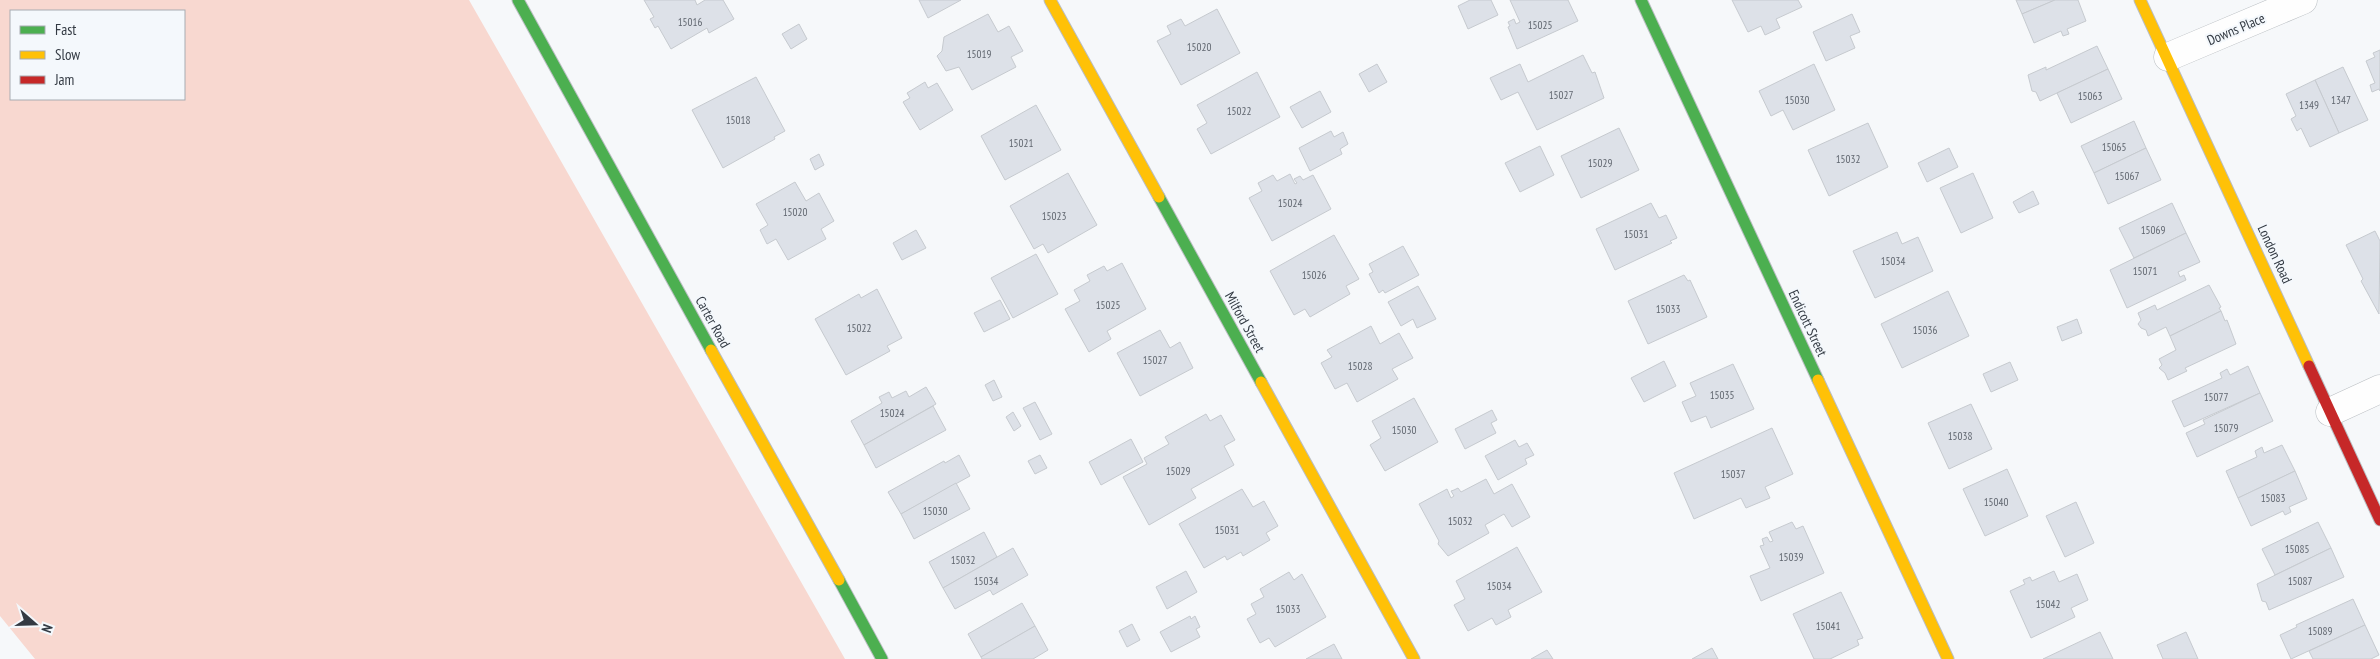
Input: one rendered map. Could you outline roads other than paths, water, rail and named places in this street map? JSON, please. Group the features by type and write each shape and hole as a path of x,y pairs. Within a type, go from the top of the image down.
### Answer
{"street":[{"name":"Carter Road","path":"518,0 882,659"},
{"name":"Milford Street","path":"1050,0 1414,659"},
{"name":"Endicott Street","path":"1641,0 1948,659"},
{"name":"London Road","path":"2140,0 2168,57 2330,412 2377,504"},
{"name":"Downs Place","path":"2168,57 2303,0"},
{"path":"2330,412 2380,389"}]}
